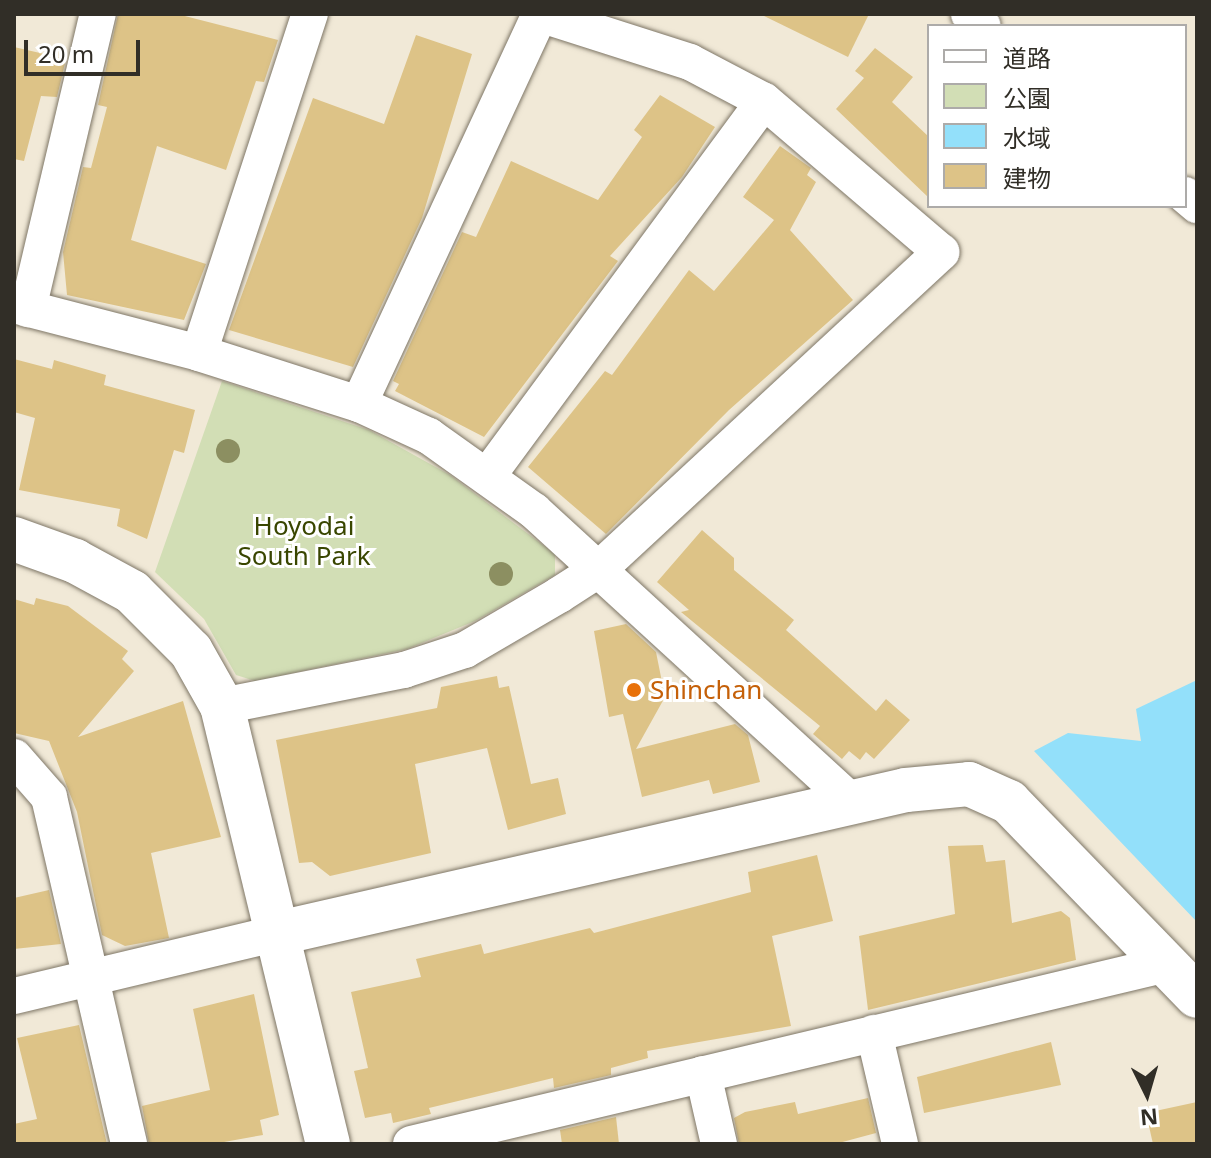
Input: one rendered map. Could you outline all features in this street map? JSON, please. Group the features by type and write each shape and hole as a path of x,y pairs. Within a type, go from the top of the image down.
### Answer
{"street":[{"path":"98,14 21,307 199,353 359,404 489,474 852,802"},
{"path":"199,353 310,14"},
{"path":"222,706 404,670 465,650 598,570 941,252 764,101 690,62 540,14 359,404"},
{"path":"489,474 764,101"},
{"path":"14,539 75,561 132,592 191,651 222,706 328,1144"},
{"path":"14,757 49,797 129,1144"},
{"path":"14,996 852,802 943,784 989,790 1009,802 1197,996"},
{"path":"411,1144 530,1130 703,1074 1167,964"},
{"path":"874,1033 900,1144"},
{"path":"703,1074 719,1144"}],"green space":[{"name":"Hoyodai South Park","path":"222,381 369,430 450,475 555,554 555,575 475,621 407,649 255,681 236,675 204,619 155,572"}],"water":[{"path":"1197,680 1197,922 1034,751 1068,733 1141,741 1136,709"}],"building":[{"path":"118,14 177,14 278,40 264,82 256,81 226,170 157,146 131,240 206,264 184,320 67,295 63,252 83,167 91,168 107,107 98,105"},
{"path":"760,14 869,14 848,57"},
{"path":"416,35 472,54 422,218 353,367 229,330 313,98 384,124"},
{"path":"14,47 66,59 57,97 41,96 24,161 14,159"},
{"path":"875,48 913,77 892,102 927,135 927,196 836,109 864,78 855,71"},
{"path":"660,95 715,127 682,177 610,256 618,261 484,437 395,391 399,384 393,381 462,232 476,237 511,161 598,200 642,137 634,130"},
{"path":"780,146 811,168 807,175 816,182 790,230 853,300 729,410 606,534 528,467 605,371 612,375 689,270 714,291 774,220 743,197"},
{"path":"14,359 52,369 54,360 106,375 104,385 195,410 184,453 174,450 147,539 117,526 120,509 19,490 35,418 14,412"},
{"path":"702,530 734,558 734,570 794,620 786,630 876,711 886,699 910,720 874,759 866,752 860,760 849,751 842,759 813,734 820,726 681,612 689,610 657,582"},
{"path":"36,598 68,606 128,651 122,659 134,671 78,737 183,701 221,837 151,853 169,938 125,946 102,935 77,812 49,741 14,733 14,599 34,605"},
{"path":"626,624 656,652 665,697 636,749 735,724 748,735 760,782 713,794 709,780 642,797 623,714 609,717 594,631"},
{"path":"497,676 499,688 509,686 531,784 558,778 566,814 508,830 487,748 415,764 431,853 330,876 312,862 299,863 276,740 437,708 441,687"},
{"path":"983,845 986,862 1005,860 1012,923 1061,911 1070,918 1076,960 868,1010 859,936 955,914 948,846"},
{"path":"817,855 833,921 772,936 791,1026 647,1051 648,1058 611,1068 611,1075 554,1088 553,1078 429,1108 431,1114 393,1123 391,1113 365,1118 354,1071 368,1068 351,992 421,977 416,959 481,944 484,954 590,928 594,933 751,892 748,872"},
{"path":"49,890 61,944 14,949 14,898"},
{"path":"254,994 279,1115 260,1120 263,1135 213,1144 149,1144 142,1106 210,1090 193,1009"},
{"path":"79,1025 107,1144 14,1144 14,1124 37,1119 17,1038"},
{"path":"1051,1042 1061,1085 924,1113 917,1077"},
{"path":"868,1098 876,1133 835,1144 739,1144 734,1118 745,1112 795,1102 798,1114"},
{"path":"1197,1102 1197,1144 1153,1144 1146,1113"},
{"path":"616,1117 619,1144 562,1144 560,1130"}],"place":[{"name":"Shinchan","path":"634,690"}]}
